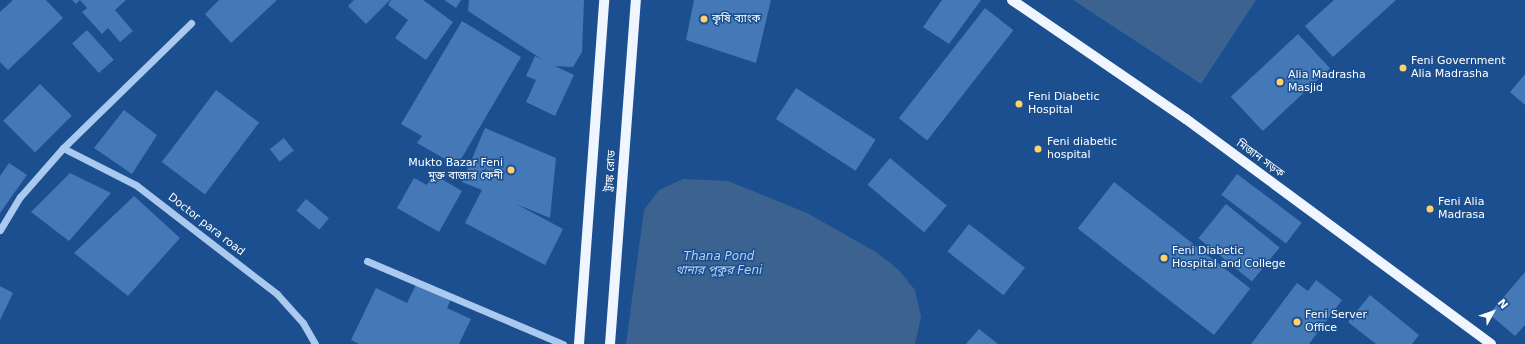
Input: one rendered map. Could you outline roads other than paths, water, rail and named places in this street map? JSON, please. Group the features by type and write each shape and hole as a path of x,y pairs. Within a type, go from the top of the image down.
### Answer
{"main road":[{"name":"ট্রাঙ্ক রোড","path":"579,344 604,0"},
{"name":"ট্রাঙ্ক রোড","path":"610,344 636,0"},
{"name":"মিজান সড়ক","path":"1012,0 1186,119 1491,344"}],"street":[{"path":"0,230 20,197 63,148 191,23"},
{"name":"Doctor para road","path":"63,148 136,185 277,294 303,324 315,344"},
{"path":"367,261 563,344"}],"water":[{"path":"1073,0 1256,0 1201,84"},
{"name":"Thana Pond থানার পুকুর Feni","path":"683,179 728,181 807,213 876,252 898,269 915,290 921,317 915,344 626,344 644,210 659,190"}],"place":[{"name":"কৃষি ব্যাংক","path":"704,19"},
{"name":"Feni Government Alia Madrasha","path":"1403,68"},
{"name":"Alia Madrasha Masjid","path":"1280,82"},
{"name":"Feni Diabetic Hospital","path":"1019,104"},
{"name":"Feni diabetic hospital","path":"1038,149"},
{"name":"Mukto Bazar Feni মুক্ত বাজার ফেনী","path":"511,170"},
{"name":"Feni Alia Madrasa","path":"1430,209"},
{"name":"Feni Diabetic Hospital and College","path":"1164,258"},
{"name":"Feni Server Office","path":"1297,322"}]}
